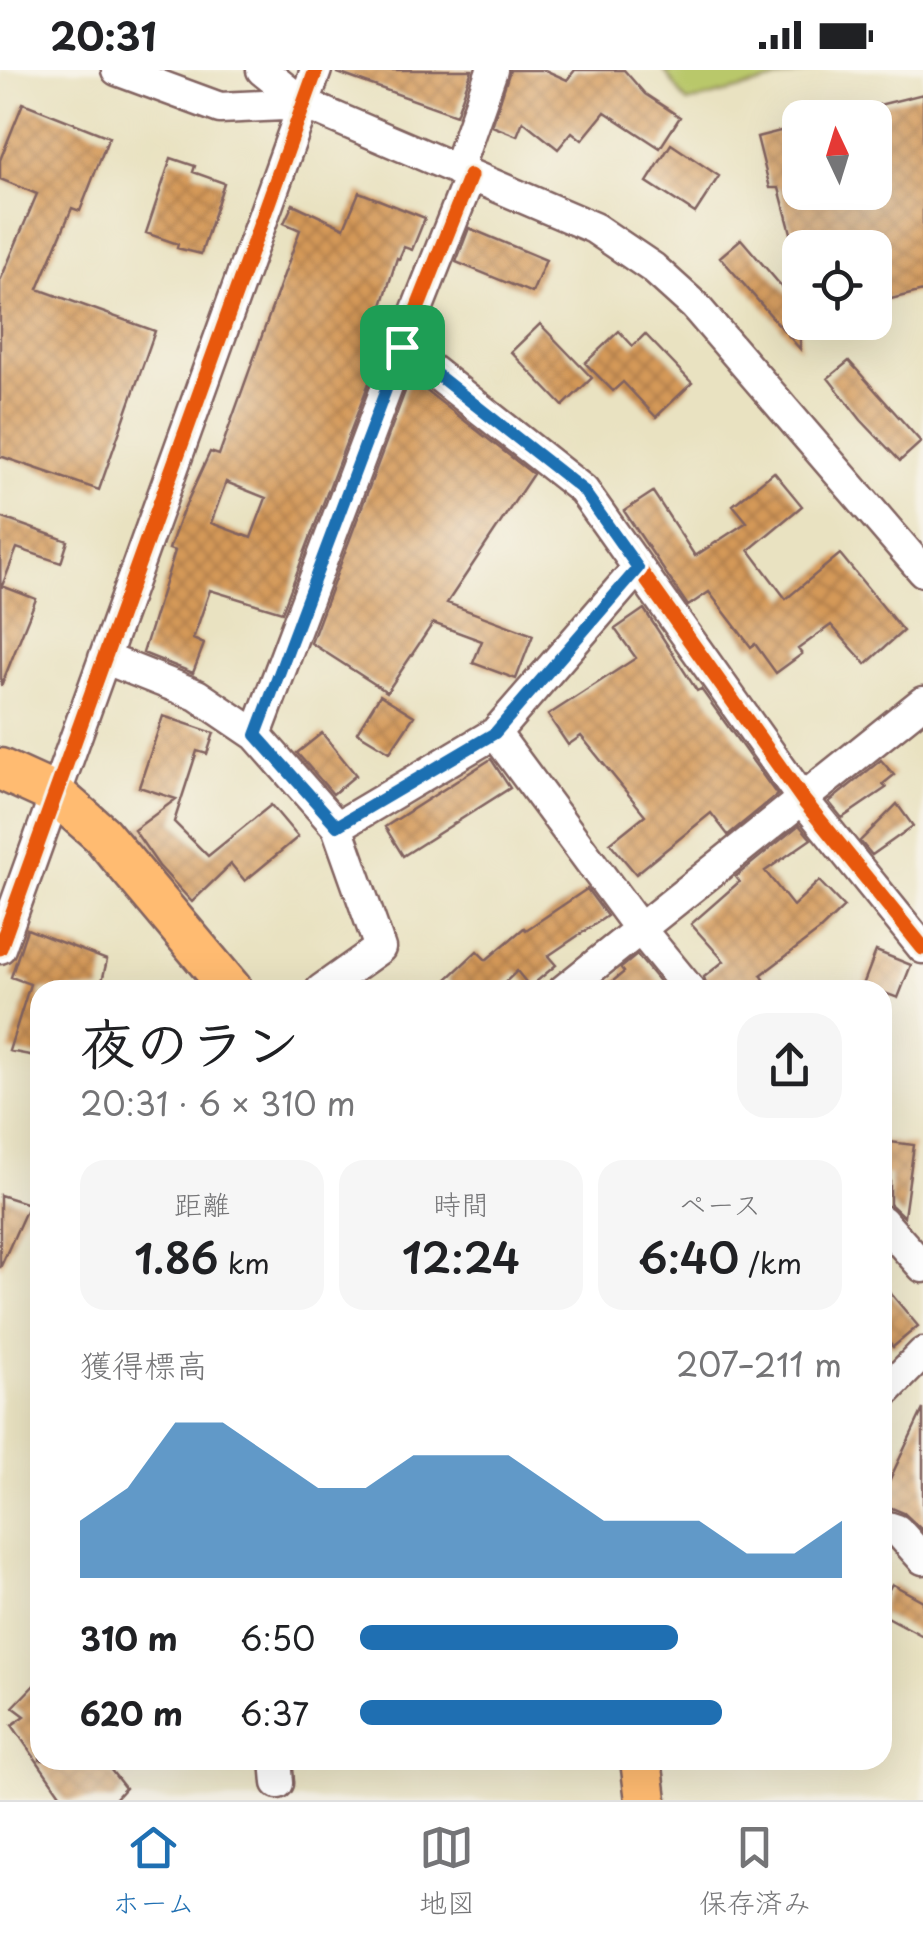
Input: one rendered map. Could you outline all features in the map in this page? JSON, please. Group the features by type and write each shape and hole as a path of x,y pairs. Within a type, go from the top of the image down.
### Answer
{"main road":[{"path":"0,770 56,794 101,834 224,980"},
{"path":"642,1770 646,1800"}],"street":[{"path":"117,70 220,108 304,104"},
{"path":"262,70 304,104 594,228 653,268 695,306 923,571"},
{"path":"0,948 316,70"},
{"path":"256,735 464,173 492,70"},
{"path":"402,347 583,490 804,801 923,948"},
{"path":"337,826 495,733 638,568"},
{"path":"104,658 196,695 256,735 337,826 380,948 335,980"},
{"path":"577,980 923,702"},
{"path":"495,733 640,930 682,980"},
{"path":"892,1232 923,1268"},
{"path":"892,1385 923,1353"},
{"path":"892,1528 923,1559"}],"green space":[{"path":"664,70 814,70 687,103"}],"building":[{"path":"338,70 472,70 456,115"},
{"path":"510,70 545,70 567,80 575,70 624,70 645,94 680,117 660,148 605,112 582,140 572,132 558,149 523,121 517,136 492,126"},
{"path":"923,94 923,291 892,299 892,230 790,230 785,210 892,210 892,102"},
{"path":"23,103 109,137 80,211 72,208 38,289 155,331 99,490 0,456 0,281 37,194 0,179 0,160"},
{"path":"782,131 782,199 779,188 770,188 757,137"},
{"path":"671,144 719,176 695,213 647,182"},
{"path":"171,158 195,166 193,172 224,183 201,254 146,233"},
{"path":"359,192 425,218 412,250 404,247 397,258 373,334 384,343 282,612 210,590 193,639 204,644 193,673 143,653 175,551 169,549 182,513 210,452 219,455 300,230 284,223 293,204 344,228","holes":["226,482 266,498 251,538 211,523"]},
{"path":"469,228 546,260 532,293 456,262"},
{"path":"741,239 782,287 782,328 720,257"},
{"path":"540,324 592,378 563,406 511,352"},
{"path":"619,331 633,346 645,334 692,383 656,417 623,382 613,391 585,363"},
{"path":"849,361 921,442 900,461 828,378"},
{"path":"410,378 533,474 447,603 533,635 516,679 473,663 482,641 433,623 387,692 311,643"},
{"path":"774,472 802,506 749,550 786,599 840,554 903,631 866,664 831,625 798,649 802,654 776,673 709,592 688,606 624,511 653,492 695,556 747,522 733,505"},
{"path":"0,517 68,541 61,563 17,548 2,586 36,599 1,686"},
{"path":"644,609 697,691 701,689 777,795 728,835 711,813 636,874 610,843 645,815 581,736 568,745 548,715 636,658 615,629"},
{"path":"380,695 414,716 390,752 357,732"},
{"path":"163,716 214,733 207,754 197,751 174,822 208,856 271,805 298,837 245,881 231,864 192,902 159,866 134,830 176,799 139,787"},
{"path":"322,733 356,775 333,794 297,753"},
{"path":"491,759 510,788 403,856 385,827"},
{"path":"881,760 894,775 883,784 886,788 842,818 829,802"},
{"path":"897,804 913,826 872,855 860,841"},
{"path":"799,825 811,839 765,871 793,906 819,881 844,907 761,975 763,980 705,980 724,961 691,924 739,882 735,877"},
{"path":"587,889 607,916 548,956 556,965 538,980 524,980 517,971 508,980 447,979 477,951 486,960"},
{"path":"27,929 107,960 102,980 30,980 30,984 11,977"},
{"path":"876,951 911,965 898,998 892,996 892,980 865,980"},
{"path":"637,955 658,980 614,980 624,972 621,968"},
{"path":"30,984 30,1055 9,1051"},
{"path":"892,1142 914,1145 904,1217 892,1206"},
{"path":"0,1195 29,1204 0,1268"},
{"path":"892,1295 918,1326 892,1346"},
{"path":"923,1409 923,1531 904,1513 892,1508 892,1475"},
{"path":"892,1584 923,1601 923,1636 892,1619"},
{"path":"30,1689 30,1751 12,1725 25,1716 13,1707"},
{"path":"43,1770 111,1770 125,1788 114,1800 64,1800"}],"cycle path":[{"path":"0,948 316,70"},
{"path":"470,176 402,347 583,490 804,801 923,948"}],"route":[{"path":"402,347 583,490 638,568 495,733 337,826 256,735 402,347"}]}
